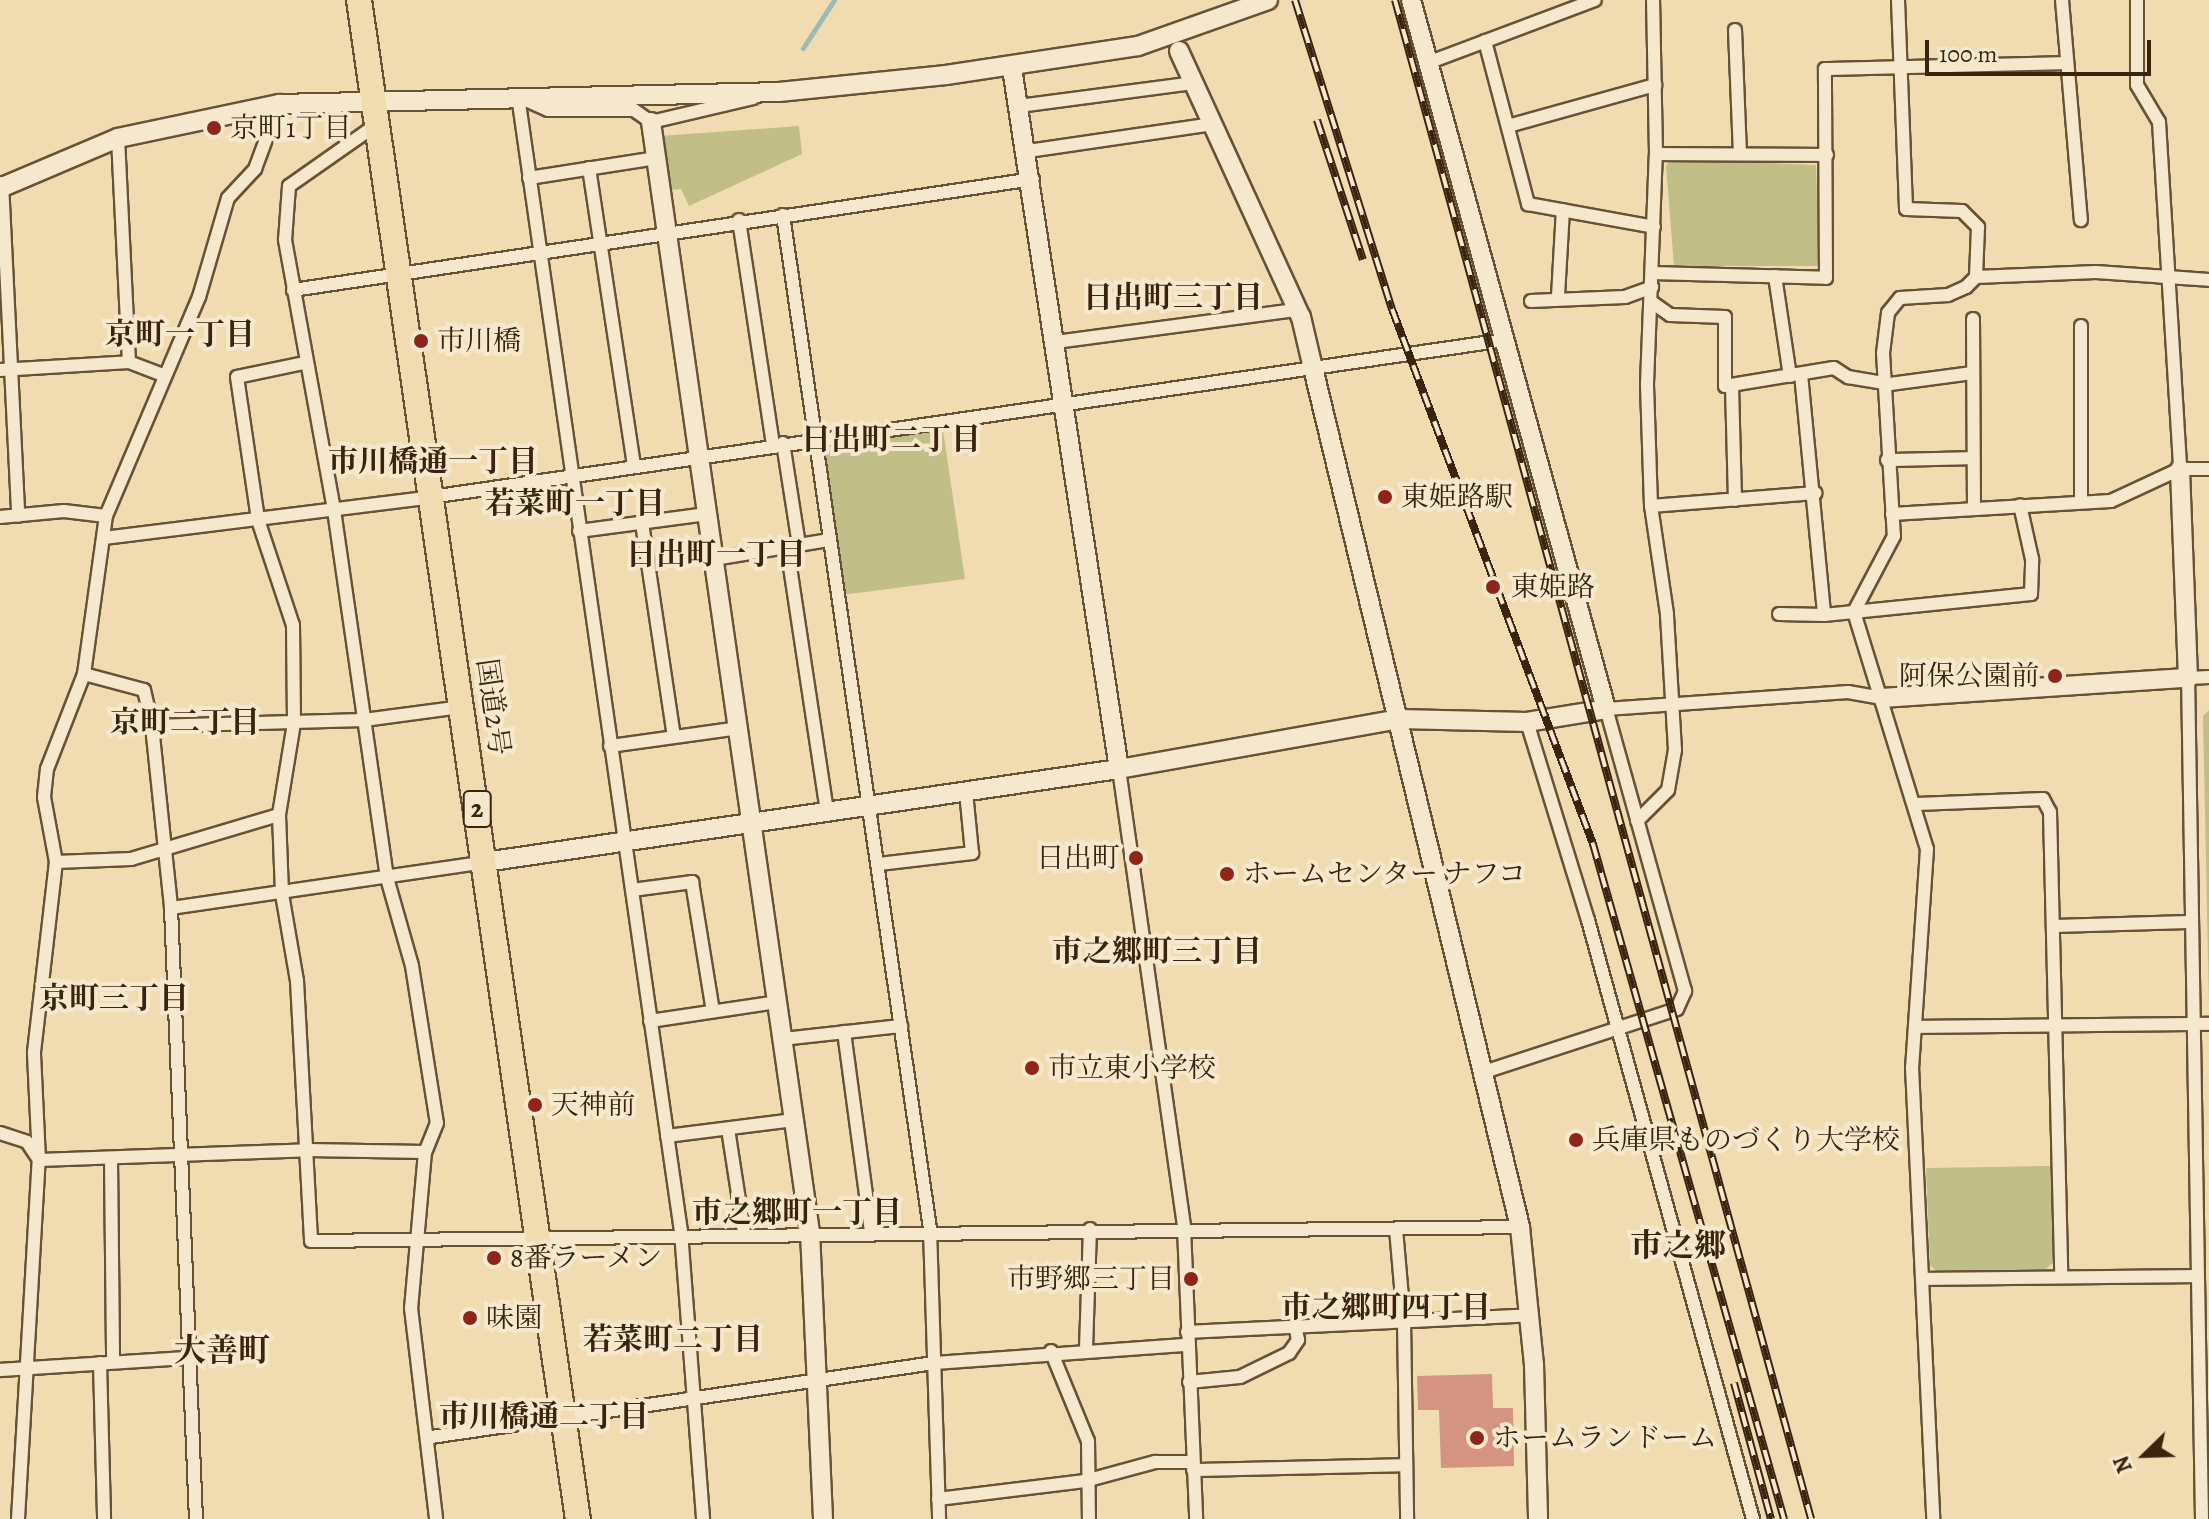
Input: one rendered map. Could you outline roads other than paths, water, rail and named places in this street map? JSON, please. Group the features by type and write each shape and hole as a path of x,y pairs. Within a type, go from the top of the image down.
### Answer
{"highway":[{"name":"国道2号","path":"359,0 578,1519"}],"street":[{"path":"18,516 4,370 1,184 118,138 279,104 779,92 1012,68 1138,46 1268,0"},
{"path":"1411,0 1685,991 1677,1009 1619,1032 1484,1072"},
{"path":"1430,62 1595,0"},
{"path":"1637,821 1668,790 1675,750 1651,506 1647,384 1653,303 1656,154 1653,0"},
{"path":"1898,0 1896,68 1906,209 1962,211 1978,227 1976,277"},
{"path":"2062,0 2063,63 2081,220"},
{"path":"2137,0 2137,85 2159,122 2180,469 2188,678 2196,1276 2205,1447 2202,1519"},
{"path":"1735,30 1740,154"},
{"path":"1485,41 1528,204 1654,227"},
{"path":"1179,51 1297,310 1399,719 1520,1227 1530,1315 1538,1519"},
{"path":"1652,273 1826,278 1825,69 2063,63"},
{"path":"1012,68 1033,179 1184,1228 1196,1519"},
{"path":"1019,106 1194,83"},
{"path":"1508,126 1655,85"},
{"path":"651,122 779,92"},
{"path":"518,96 548,110 634,110 651,122 810,1232 823,1519"},
{"path":"518,96 681,1232 703,1519"},
{"path":"18,1519 30,1368 39,1160 34,1052 56,862 44,797 47,769 84,674 106,516 163,375 199,297 228,198 255,169 279,104"},
{"path":"1028,151 1213,124"},
{"path":"376,125 289,186 285,240 304,363 334,510 387,878 425,1036 437,1123 425,1152 411,1308 431,1437 436,1519"},
{"path":"118,138 129,362"},
{"path":"1656,154 1827,155"},
{"path":"529,178 656,158"},
{"path":"589,168 634,465"},
{"path":"293,290 539,249 1033,179"},
{"path":"1558,296 1563,210"},
{"path":"783,215 818,438 829,540 879,864 930,1229 939,1519"},
{"path":"739,220 778,444 827,812"},
{"path":"1933,1519 1916,1027 1927,849 1917,804 1854,612 1894,536 1887,460 1885,381 1888,313 1900,298 1948,295 1976,277 2170,275 2209,280"},
{"path":"1775,276 1796,375 1815,493 1824,615"},
{"path":"1531,301 1558,296 1625,297 1652,287"},
{"path":"1653,303 1670,315 1725,317 1725,386 1834,368 1848,377 1885,381 1972,373"},
{"path":"1056,342 1297,310"},
{"path":"1973,319 1974,507"},
{"path":"2081,326 2081,501"},
{"path":"104,538 431,497 1504,340"},
{"path":"4,370 129,362 163,375"},
{"path":"304,363 237,377 258,520 293,625 294,723 279,815 282,894 297,981 311,1241 539,1240 681,1232 930,1229 1520,1227"},
{"path":"1732,386 1735,500"},
{"path":"1887,460 1973,458"},
{"path":"1892,514 2111,501 2180,469 2209,469"},
{"path":"1651,506 1815,493"},
{"path":"1779,614 1824,615 2031,594 2032,559 2020,505"},
{"path":"0,517 64,511 106,516"},
{"path":"579,531 707,514"},
{"path":"642,523 674,737"},
{"path":"714,559 829,540"},
{"path":"84,674 144,690 152,726 171,908 196,1519"},
{"path":"171,908 1119,769 1399,719 1527,722 1606,709 1671,703 1848,692 1883,698 2209,677"},
{"path":"152,726 364,720 462,707"},
{"path":"1527,722 1619,1032 1753,1519"},
{"path":"610,746 739,728"},
{"path":"879,864 972,853 966,792"},
{"path":"1917,804 2043,799 2050,812 2061,1276"},
{"path":"56,862 131,859 279,815"},
{"path":"632,890 692,882 713,1011"},
{"path":"2053,926 2190,922"},
{"path":"650,1021 777,1002"},
{"path":"1916,1027 2055,1028 2209,1024"},
{"path":"783,1039 901,1026"},
{"path":"844,1032 871,1231"},
{"path":"667,1136 794,1120"},
{"path":"728,1129 744,1232"},
{"path":"0,1133 27,1142 39,1160"},
{"path":"39,1160 182,1159 308,1150 425,1152"},
{"path":"104,1519 111,1160"},
{"path":"1086,1349 1090,1229"},
{"path":"1396,1229 1404,1320 1407,1519"},
{"path":"1924,1279 2196,1276"},
{"path":"431,1437 564,1422 934,1363 1187,1339 1295,1324 1530,1315"},
{"path":"1189,1382 1240,1377 1289,1353 1298,1340 1295,1324"},
{"path":"1051,1351 1088,1441 1085,1481 1089,1519"},
{"path":"0,1370 188,1358"},
{"path":"938,1499 1085,1481 1155,1462 1193,1466 1406,1465"}],"waterway":[{"path":"803,48 834,0"}],"railway":[{"path":"1295,0 1392,309 1593,844 1784,1519"},
{"path":"1395,0 1811,1519"},
{"path":"1317,120 1363,260"},
{"path":"1734,1383 1771,1519"}],"place":[{"name":"京町1丁目","path":"214,128"},
{"name":"市川橋","path":"421,341"},
{"name":"東姫路駅","path":"1385,497"},
{"name":"東姫路","path":"1493,587"},
{"name":"阿保公園前","path":"2055,676"},
{"name":"日出町","path":"1136,858"},
{"name":"ホームセンター ナフコ","path":"1227,874"},
{"name":"市立東小学校","path":"1032,1068"},
{"name":"天神前","path":"535,1105"},
{"name":"兵庫県ものづくり大学校","path":"1576,1140"},
{"name":"8番ラーメン","path":"494,1258"},
{"name":"市野郷三丁目","path":"1191,1279"},
{"name":"味園","path":"470,1318"},
{"name":"ホームランドーム","path":"1477,1438"}],"district":[{"name":"日出町三丁目","path":"1173,297"},
{"name":"京町一丁目","path":"180,334"},
{"name":"日出町二丁目","path":"891,439"},
{"name":"市川橋通一丁目","path":"433,461"},
{"name":"若菜町一丁目","path":"575,503"},
{"name":"日出町一丁目","path":"716,554"},
{"name":"京町二丁目","path":"185,722"},
{"name":"市之郷町三丁目","path":"1157,951"},
{"name":"京町三丁目","path":"114,998"},
{"name":"市之郷町一丁目","path":"797,1212"},
{"name":"市之郷","path":"1678,1245"},
{"name":"市之郷町四丁目","path":"1386,1307"},
{"name":"若菜町二丁目","path":"673,1339"},
{"name":"大善町","path":"222,1350"},
{"name":"市川橋通二丁目","path":"544,1416"}]}
